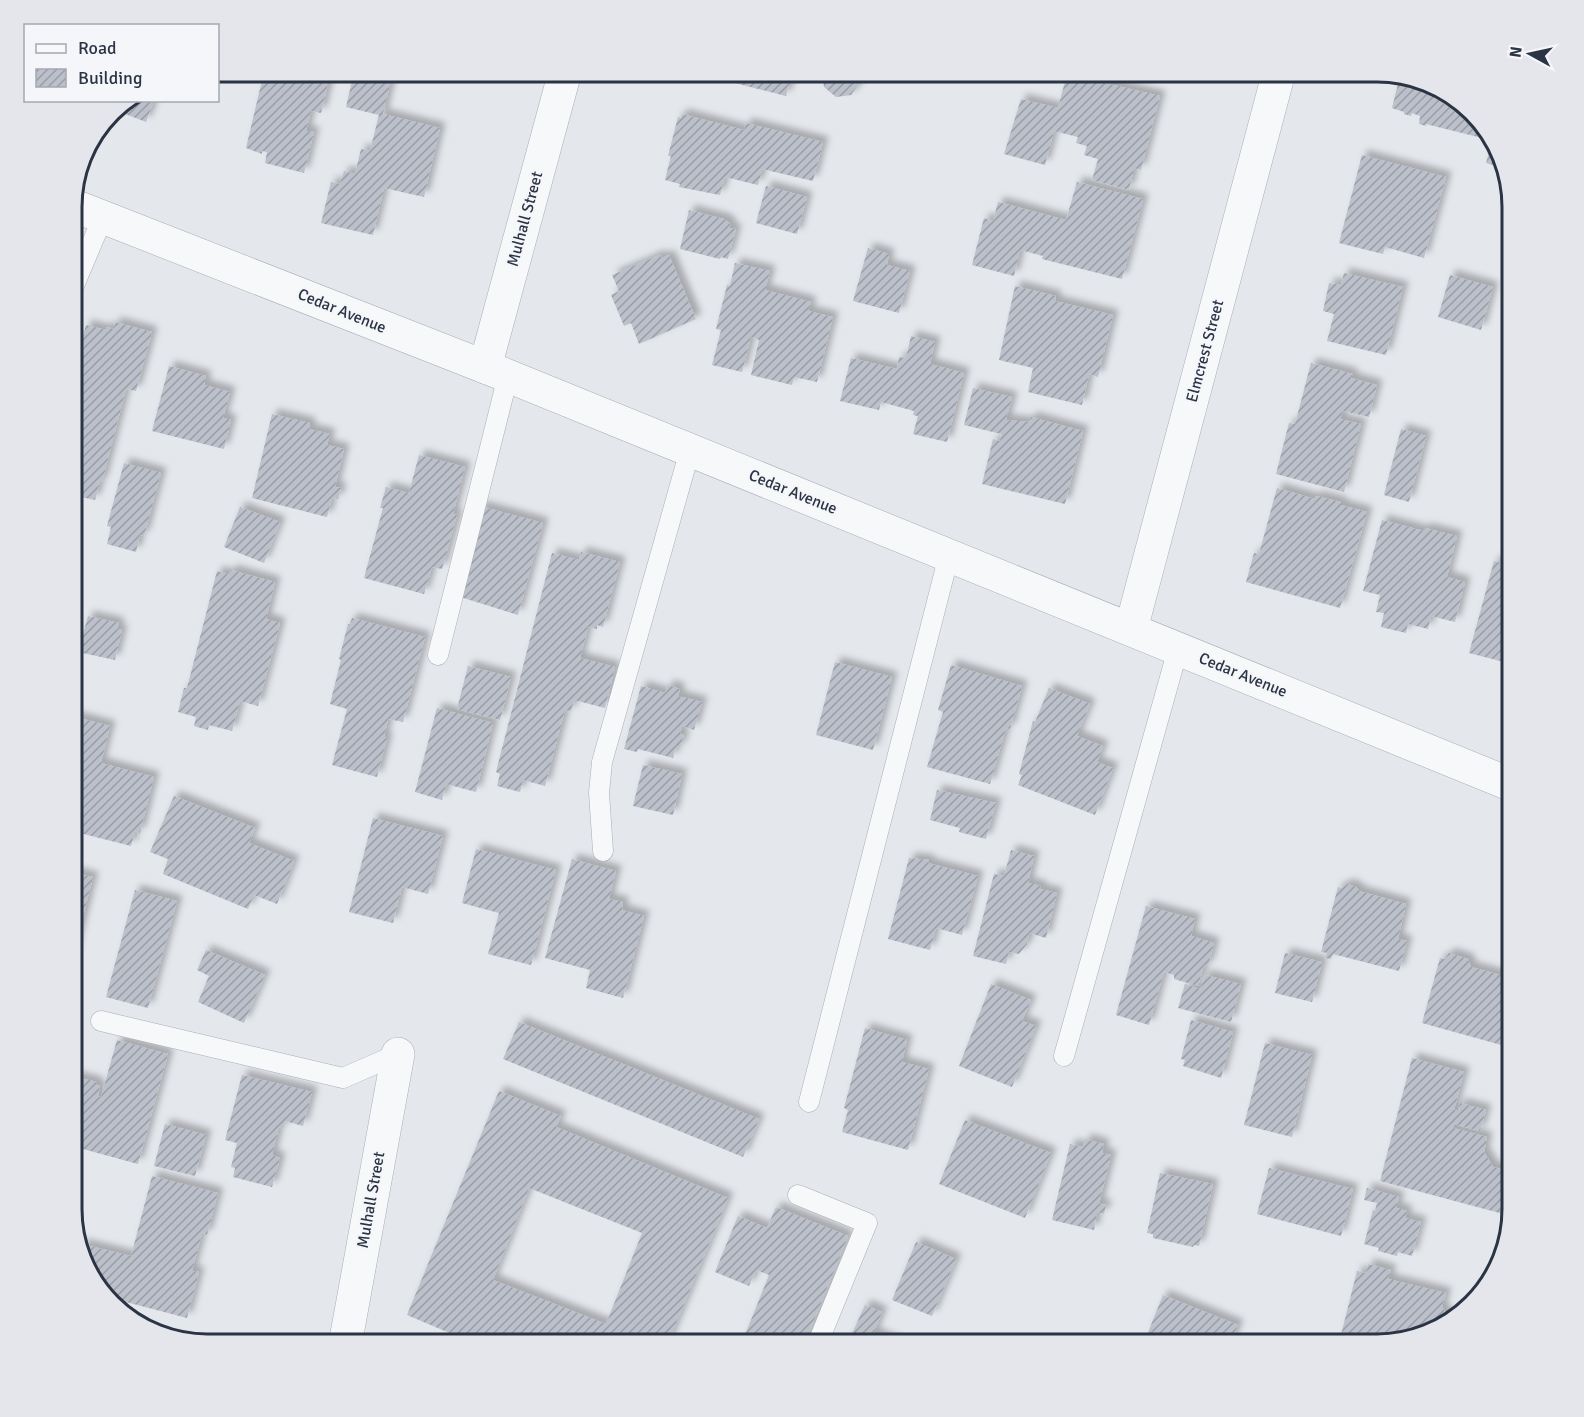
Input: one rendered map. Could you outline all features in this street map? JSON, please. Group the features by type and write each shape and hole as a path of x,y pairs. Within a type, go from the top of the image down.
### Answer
{"street":[{"name":"Elmcrest Street","path":"1131,629 1276,82"},
{"name":"Mulhall Street","path":"497,371 563,83"},
{"name":"Cedar Avenue","path":"83,209 497,371 1502,781"},
{"name":"Mulhall Street","path":"347,1334 398,1054"}],"lane":[{"path":"83,264 103,217"},
{"path":"438,655 497,371"},
{"path":"603,851 599,794 602,762 690,450"},
{"path":"809,1102 949,555"},
{"path":"1064,1056 1178,649"},
{"path":"101,1021 343,1077 398,1054"},
{"path":"798,1195 867,1222 821,1334"}],"building":[{"path":"789,82 786,96 733,83"},
{"path":"823,82 859,82 851,95 836,97 824,87"},
{"path":"1065,82 1102,82 1160,96 1141,170 1134,168 1129,190 1092,180 1098,159 1084,155 1087,146 1076,143 1078,137 1054,131 1045,165 1004,154 1021,99 1058,108"},
{"path":"261,83 328,83 321,113 311,111 306,131 314,132 304,173 265,163 267,152 262,151 262,154 246,148"},
{"path":"352,83 390,83 383,114 440,128 424,197 384,188 373,235 321,223 331,182 340,184 344,171 355,174 361,149 370,151 379,115 346,107"},
{"path":"1398,85 1424,92 1439,99 1459,114 1480,137 1419,124 1420,116 1412,113 1411,116 1404,114 1392,108"},
{"path":"141,102 153,102 146,122 125,114"},
{"path":"682,114 744,130 746,123 823,142 813,181 762,169 758,185 725,177 720,195 679,187 680,184 665,180 671,156 668,156 678,117 681,118"},
{"path":"1489,152 1494,165 1486,163"},
{"path":"1362,155 1446,177 1424,258 1385,247 1383,254 1339,243"},
{"path":"1077,182 1143,199 1122,279 1042,259 1043,256 1020,250 1014,276 972,265 984,218 993,221 998,202 1066,220"},
{"path":"766,186 807,197 797,234 756,223"},
{"path":"689,210 724,219 731,224 729,228 736,229 728,259 680,249"},
{"path":"868,248 889,254 887,265 910,271 899,313 853,301"},
{"path":"660,255 662,258 669,255 696,319 639,344 631,323 624,326 611,295 619,291 612,275"},
{"path":"735,263 770,271 765,290 811,302 808,311 833,317 817,382 794,377 792,385 751,375 759,340 751,337 742,372 712,365 721,330 716,329"},
{"path":"1344,273 1403,287 1386,355 1327,341 1334,314 1323,311 1329,283 1341,285"},
{"path":"1450,275 1493,287 1481,330 1438,317"},
{"path":"1015,286 1056,296 1055,301 1113,315 1098,377 1089,374 1082,405 1028,392 1033,368 999,360"},
{"path":"115,322 152,332 136,391 126,389 102,482 100,481 95,500 83,497 83,336 86,325 106,330 107,327 114,329"},
{"path":"911,336 935,342 930,364 964,373 947,442 913,434 918,416 913,415 914,411 881,402 879,410 840,401 851,358 897,369 899,357 906,358"},
{"path":"1311,363 1353,374 1351,378 1377,385 1369,417 1343,411 1340,419 1361,424 1344,492 1276,474 1289,423 1295,424"},
{"path":"169,366 206,376 204,385 230,392 223,418 231,420 224,449 152,431"},
{"path":"973,388 1012,397 1006,420 1029,422 1031,417 1083,431 1065,504 982,484 993,439 1000,441 1001,434 964,425"},
{"path":"272,414 310,423 309,429 330,434 327,445 344,449 335,487 341,488 338,499 332,498 327,517 252,498"},
{"path":"1401,429 1426,436 1409,502 1384,495"},
{"path":"419,455 465,467 453,514 457,515 442,569 432,567 424,594 364,578 383,508 380,508 386,487 409,493"},
{"path":"124,463 161,473 144,536 140,535 136,552 107,544 111,527 107,526"},
{"path":"1277,488 1315,499 1316,496 1341,502 1341,505 1367,512 1340,608 1246,582 1254,553 1259,554"},
{"path":"480,506 543,523 518,615 457,596"},
{"path":"240,507 280,522 264,563 224,547"},
{"path":"1382,520 1424,531 1425,528 1457,536 1447,577 1465,582 1455,622 1431,616 1428,629 1408,624 1406,633 1381,627 1384,613 1376,612 1380,595 1363,591"},
{"path":"581,552 620,562 603,627 597,625 597,629 588,627 580,658 615,667 605,708 574,700 571,711 565,710 545,786 523,780 520,792 497,786 500,774 496,772 552,553 579,560"},
{"path":"1494,561 1501,563 1501,661 1469,653"},
{"path":"231,570 275,582 266,619 280,623 258,706 240,701 232,731 209,725 208,730 194,726 196,717 178,712 184,688 187,688 217,571 229,575"},
{"path":"88,616 119,623 117,629 122,630 115,660 83,653 83,634"},
{"path":"352,618 425,637 403,722 388,719 384,737 387,738 377,777 332,765 347,709 330,704 341,660 339,659 348,624"},
{"path":"835,662 892,677 873,750 816,735"},
{"path":"951,665 1022,686 1010,729 1006,728 990,784 927,767 943,712 938,710"},
{"path":"468,666 511,677 500,720 457,709"},
{"path":"668,685 680,689 678,696 702,702 694,730 682,726 680,734 684,734 680,748 676,747 673,758 638,749 637,752 624,749 641,686 665,693"},
{"path":"1049,688 1090,704 1077,736 1103,746 1097,762 1113,768 1095,815 1018,785 1033,721 1035,722"},
{"path":"437,708 493,723 476,792 446,784 442,800 415,792"},
{"path":"83,719 110,726 101,763 154,777 140,833 135,831 131,846 83,834"},
{"path":"643,765 682,774 673,815 633,806"},
{"path":"937,790 996,803 986,839 959,832 960,828 930,820"},
{"path":"174,796 255,828 249,843 294,861 277,904 254,895 248,909 163,874 168,859 150,852"},
{"path":"373,818 443,836 428,894 402,887 393,923 349,912"},
{"path":"476,849 556,870 531,965 488,954 499,913 462,903"},
{"path":"1011,850 1034,856 1028,883 1057,893 1046,938 1029,933 1027,944 1019,954 1009,952 1006,964 973,956 994,874 1004,876"},
{"path":"909,858 929,860 928,863 978,876 962,935 936,928 930,950 888,939"},
{"path":"572,859 616,871 609,899 623,902 622,910 644,916 623,998 586,988 590,970 545,958"},
{"path":"83,875 93,877 83,916"},
{"path":"1347,884 1356,887 1359,891 1406,904 1398,939 1407,941 1399,971 1333,954 1331,959 1325,958 1327,953 1321,952 1338,887 1341,888"},
{"path":"135,890 177,901 148,1008 106,997"},
{"path":"1146,906 1195,919 1191,936 1214,943 1208,966 1204,965 1198,986 1174,979 1174,975 1164,972 1149,1025 1116,1015"},
{"path":"206,950 265,975 244,1023 198,1002 209,976 197,970"},
{"path":"1285,953 1322,962 1312,1002 1275,993"},
{"path":"1449,953 1468,959 1471,967 1502,975 1502,1045 1422,1023 1440,958 1445,959"},
{"path":"1205,975 1241,984 1231,1022 1178,1008 1185,984 1200,989"},
{"path":"991,984 1031,1000 1022,1021 1036,1026 1012,1087 959,1066"},
{"path":"1191,1020 1233,1032 1221,1078 1183,1066 1185,1060 1181,1059"},
{"path":"519,1022 759,1119 743,1157 503,1059"},
{"path":"865,1028 907,1040 902,1062 929,1069 908,1150 842,1132 848,1110 844,1108"},
{"path":"117,1040 168,1054 138,1164 83,1149 83,1079 97,1082 96,1085 100,1086 98,1096 101,1097"},
{"path":"1265,1043 1312,1055 1292,1137 1244,1125"},
{"path":"1412,1058 1464,1072 1454,1110 1458,1111 1460,1103 1486,1110 1480,1131 1454,1124 1453,1128 1487,1137 1484,1152 1493,1167 1502,1169 1501,1214 1380,1181"},
{"path":"242,1075 312,1092 303,1126 285,1121 283,1129 279,1127 272,1155 280,1158 272,1187 233,1177 235,1168 231,1167 237,1143 225,1140"},
{"path":"499,1091 561,1116 556,1127 728,1198 672,1334 452,1334 407,1315","holes":["529,1188 642,1233 606,1324 493,1280"]},
{"path":"965,1120 1051,1153 1025,1218 939,1184"},
{"path":"165,1124 206,1135 195,1176 154,1166"},
{"path":"1085,1139 1104,1144 1102,1153 1111,1155 1099,1204 1106,1205 1104,1214 1097,1212 1094,1230 1052,1220 1070,1144 1083,1147"},
{"path":"1269,1168 1353,1189 1341,1236 1257,1214"},
{"path":"1160,1173 1213,1184 1199,1246 1194,1245 1193,1247 1153,1238 1153,1234 1147,1233"},
{"path":"152,1176 218,1193 207,1235 202,1233 192,1271 199,1272 187,1318 123,1301 99,1272 88,1246 131,1256"},
{"path":"1367,1188 1399,1197 1396,1208 1407,1211 1405,1218 1421,1222 1412,1256 1398,1252 1397,1256 1364,1244 1377,1203 1364,1200"},
{"path":"776,1207 848,1236 808,1334 745,1334 769,1275 756,1270 749,1286 715,1272 738,1216 767,1228"},
{"path":"916,1242 956,1259 932,1316 892,1300"},
{"path":"1368,1264 1391,1270 1388,1279 1446,1293 1442,1307 1446,1313 1424,1325 1401,1332 1341,1334 1357,1271 1366,1273"},
{"path":"1163,1295 1238,1325 1234,1334 1147,1334"},
{"path":"865,1305 882,1312 874,1333 876,1334 852,1334"}]}
